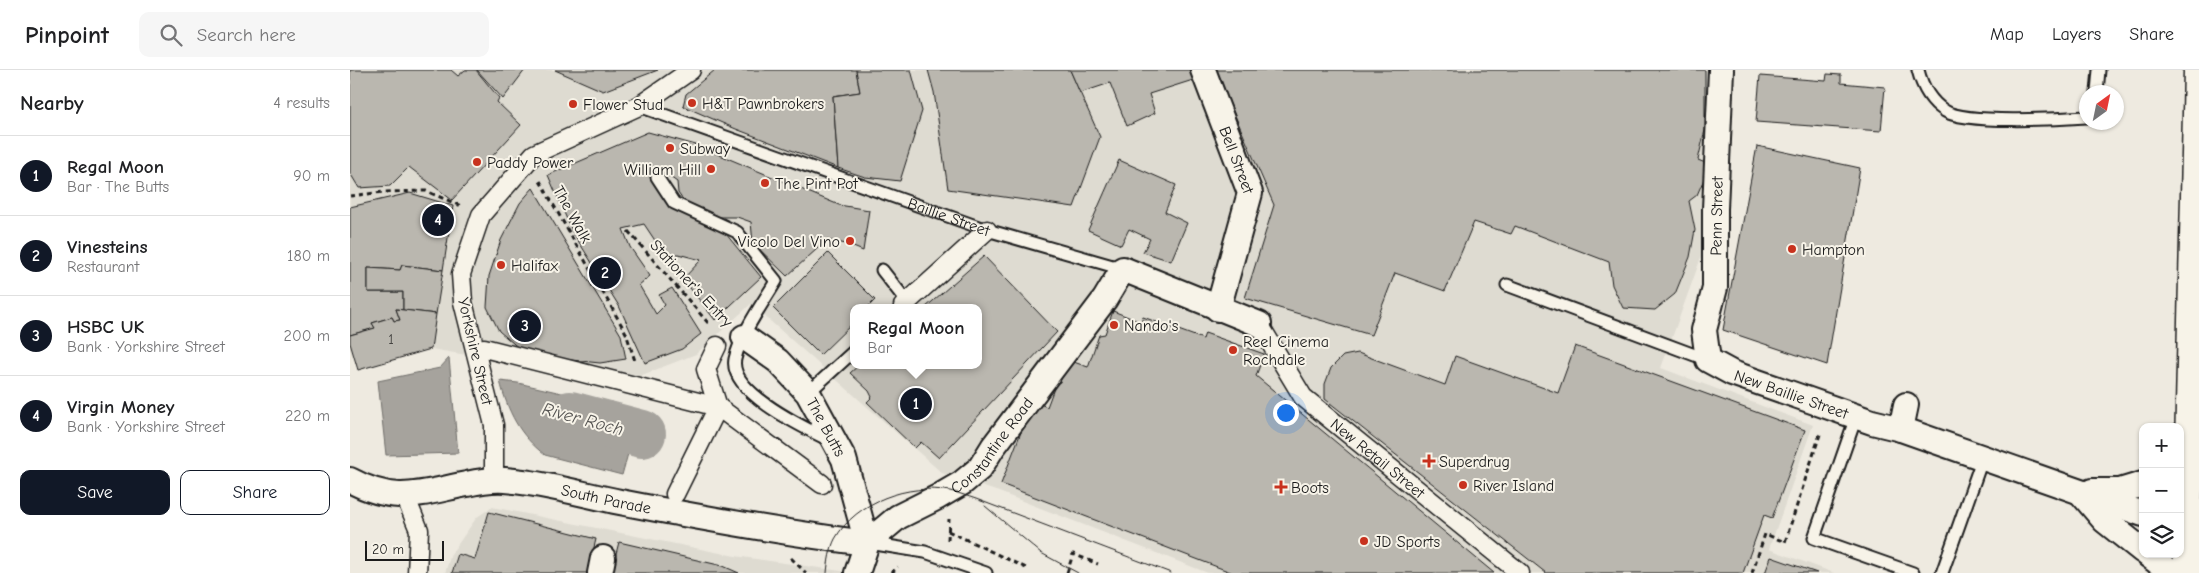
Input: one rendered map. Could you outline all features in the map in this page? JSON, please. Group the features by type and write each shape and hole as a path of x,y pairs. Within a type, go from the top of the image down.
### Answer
{"main road":[{"path":"2188,573 2189,532 2185,444 2198,70"}],"street":[{"name":"Yorkshire Street","path":"494,479 494,425 463,302 461,274 481,215 534,154 639,106 691,70"},
{"name":"Bell Street","path":"1203,70 1250,193 1218,309"},
{"name":"Penn Street","path":"1708,360 1704,330 1715,288 1714,209 1721,70"},
{"path":"905,304 987,230"},
{"name":"Baillie Street","path":"1123,269 1258,324"},
{"name":"Constantine Road","path":"867,543 898,517 962,483 980,468 993,447 1105,299 1123,269"},
{"name":"New Retail Street","path":"1258,324 1303,397 1520,573"},
{"name":"The Butts","path":"742,343 778,361 808,393 839,445 850,475 867,543"},
{"path":"676,494 718,407 706,369 717,346"},
{"path":"484,348 718,407 822,484"},
{"name":"New Baillie Street","path":"1708,360 1732,373 1983,457 2140,513"},
{"path":"1901,429 1906,406"},
{"name":"South Parade","path":"350,480 365,488 390,496 405,496 494,479 536,482 618,501 785,533 867,543"},
{"name":"New Baillie Street","path":"2080,491 2120,491 2139,485"},
{"path":"2080,491 2104,520 2139,548"},
{"path":"405,496 419,530 417,573"},
{"path":"857,573 867,543"},
{"path":"2152,558 2172,573"}],"lane":[{"path":"1918,70 1928,95 1945,112 1969,118 2079,118"},
{"path":"2098,85 2099,70"},
{"name":"Baillie Street","path":"639,106 987,230 1123,269"},
{"path":"657,177 674,204 737,232 776,281 742,343 735,360 737,373 752,393 792,421 839,445"},
{"path":"882,270 900,290 904,298 903,304"},
{"name":"New Baillie Street","path":"1507,284 1708,360"},
{"path":"808,393 850,355"},
{"path":"1856,416 1814,538 1913,573"},
{"path":"1942,573 1983,457"},
{"path":"867,543 925,552 986,573"}],"path":[{"name":"The Walk","path":"528,160 626,333 635,361"},
{"path":"350,196 384,192 426,191 481,215"},
{"name":"Stationer's Entry","path":"628,231 710,325 742,343"},
{"path":"1752,573 1765,534 1785,542 1829,407"},
{"path":"938,497 950,513 948,546"},
{"path":"948,531 1026,568"},
{"path":"1067,573 1073,554 1098,564"},
{"path":"791,559 806,573"}],"shaded area":[{"path":"350,70 1707,70 1703,252 1661,368 1813,425 1769,549 1834,573 1208,573 999,492 942,473 751,304 696,354 637,377 508,362 431,349 358,370 350,347"},
{"path":"492,507 735,556 855,573 445,573 451,554 477,517"}],"water":[{"path":"449,358 458,453 386,455 378,381 440,368"},
{"path":"500,381 518,383 640,411 622,475 545,455 521,431 511,413"}],"building":[{"path":"350,70 451,70 458,76 465,70 476,70 499,98 497,102 521,125 452,200 409,167 390,186 359,188 350,173"},
{"path":"477,70 525,70 503,99"},
{"path":"555,70 658,70 603,91"},
{"path":"715,70 856,70 860,92 833,96 838,168 736,129 683,106 686,94"},
{"path":"856,70 911,70 922,111 900,181 865,177 838,168 833,96 860,92"},
{"path":"928,70 1070,70 1100,137 1074,207 948,189 934,92"},
{"path":"1070,70 1190,70 1193,80 1149,94 1155,113 1127,126 1110,83 1080,93"},
{"path":"1209,70 1705,70 1705,130 1698,160 1710,165 1697,195 1689,201 1695,230 1690,257 1675,294 1655,310 1623,308 1612,285 1609,262 1515,226 1511,234 1474,222 1445,291 1395,273 1371,335 1245,298 1274,205 1216,72"},
{"path":"1827,74 1841,75 1841,83 1885,87 1881,131 1756,122 1760,76 1826,81"},
{"path":"648,132 696,145 839,205 869,210 863,251 846,244 827,240 787,276 753,243 751,222 737,217 716,217 685,203 678,193 677,182 656,167 650,175 669,206 726,234 761,277 715,320 683,279 701,260 678,254 666,257 644,224 623,229 630,247 650,276 639,285 656,314 665,305 659,295 672,288 701,334 682,349 645,363 619,306 572,231 548,175"},
{"name":"Hampton","path":"1757,146 1860,168 1827,365 1723,330"},
{"path":"1119,160 1176,185 1165,212 1187,223 1171,261 1143,252 1150,239 1129,229 1121,245 1088,230"},
{"path":"533,188 621,335 626,359 600,363 552,358 521,350 499,331 487,307 489,276 501,240 520,203"},
{"path":"410,193 453,206 443,270 402,265 400,270 368,268 368,292 403,292 403,310 396,309 400,320 394,321 392,317 372,323 375,328 350,335 350,207"},
{"path":"828,253 875,300 871,304 850,304 850,326 820,355 773,308"},
{"path":"984,256 1057,332 939,458 921,442 915,448 867,402 872,397 869,391 850,373 854,369 982,369 982,304 930,304"},
{"path":"402,265 443,270 436,314 403,310 403,292 368,292 368,268 400,270"},
{"path":"396,309 436,314 431,349 358,370 350,343 350,335 375,328 372,323 392,317 394,321 400,320"},
{"path":"1113,311 1141,322 1143,317 1203,339 1205,333 1264,354 1256,376 1494,573 1233,573 1001,484 1033,401 1047,407 1056,383 1060,382 1068,360 1088,367 1099,335 1105,334"},
{"path":"1575,346 1805,430 1772,518 1764,515 1743,573 1546,573 1325,399 1325,384 1331,368 1343,356 1358,353 1445,385 1455,356 1558,393"},
{"path":"489,512 596,539 588,573 452,573 458,554 475,559"},
{"path":"619,542 723,566 739,573 611,573"},
{"path":"1771,557 1817,573 1765,573"}],"waterway":[{"name":"River Roch","path":"570,415 642,434"}],"tram line":[{"path":"827,573 829,556 835,539 856,514 885,498 901,493 934,489 950,491 976,499 1171,573"},
{"path":"985,506 1041,553 1078,573"}],"place":[{"name":"H&T Pawnbrokers","path":"692,103"},
{"name":"Flower Stud","path":"573,104"},
{"name":"Subway","path":"670,148"},
{"name":"Paddy Power","path":"477,162"},
{"name":"William Hill","path":"711,169"},
{"name":"The Pint Pot","path":"765,183"},
{"name":"Virgin Money","path":"438,220"},
{"name":"Vicolo Del Vino","path":"850,241"},
{"name":"Hampton","path":"1792,249"},
{"name":"Halifax","path":"501,265"},
{"name":"Vinesteins","path":"605,273"},
{"name":"Nando's","path":"1114,325"},
{"name":"HSBC UK","path":"525,326"},
{"name":"Reel Cinema Rochdale","path":"1233,350"},
{"name":"Regal Moon","path":"916,404"},
{"name":"Superdrug","path":"1429,461"},
{"name":"River Island","path":"1463,485"},
{"name":"Boots","path":"1281,487"},
{"name":"JD Sports","path":"1364,541"}]}
